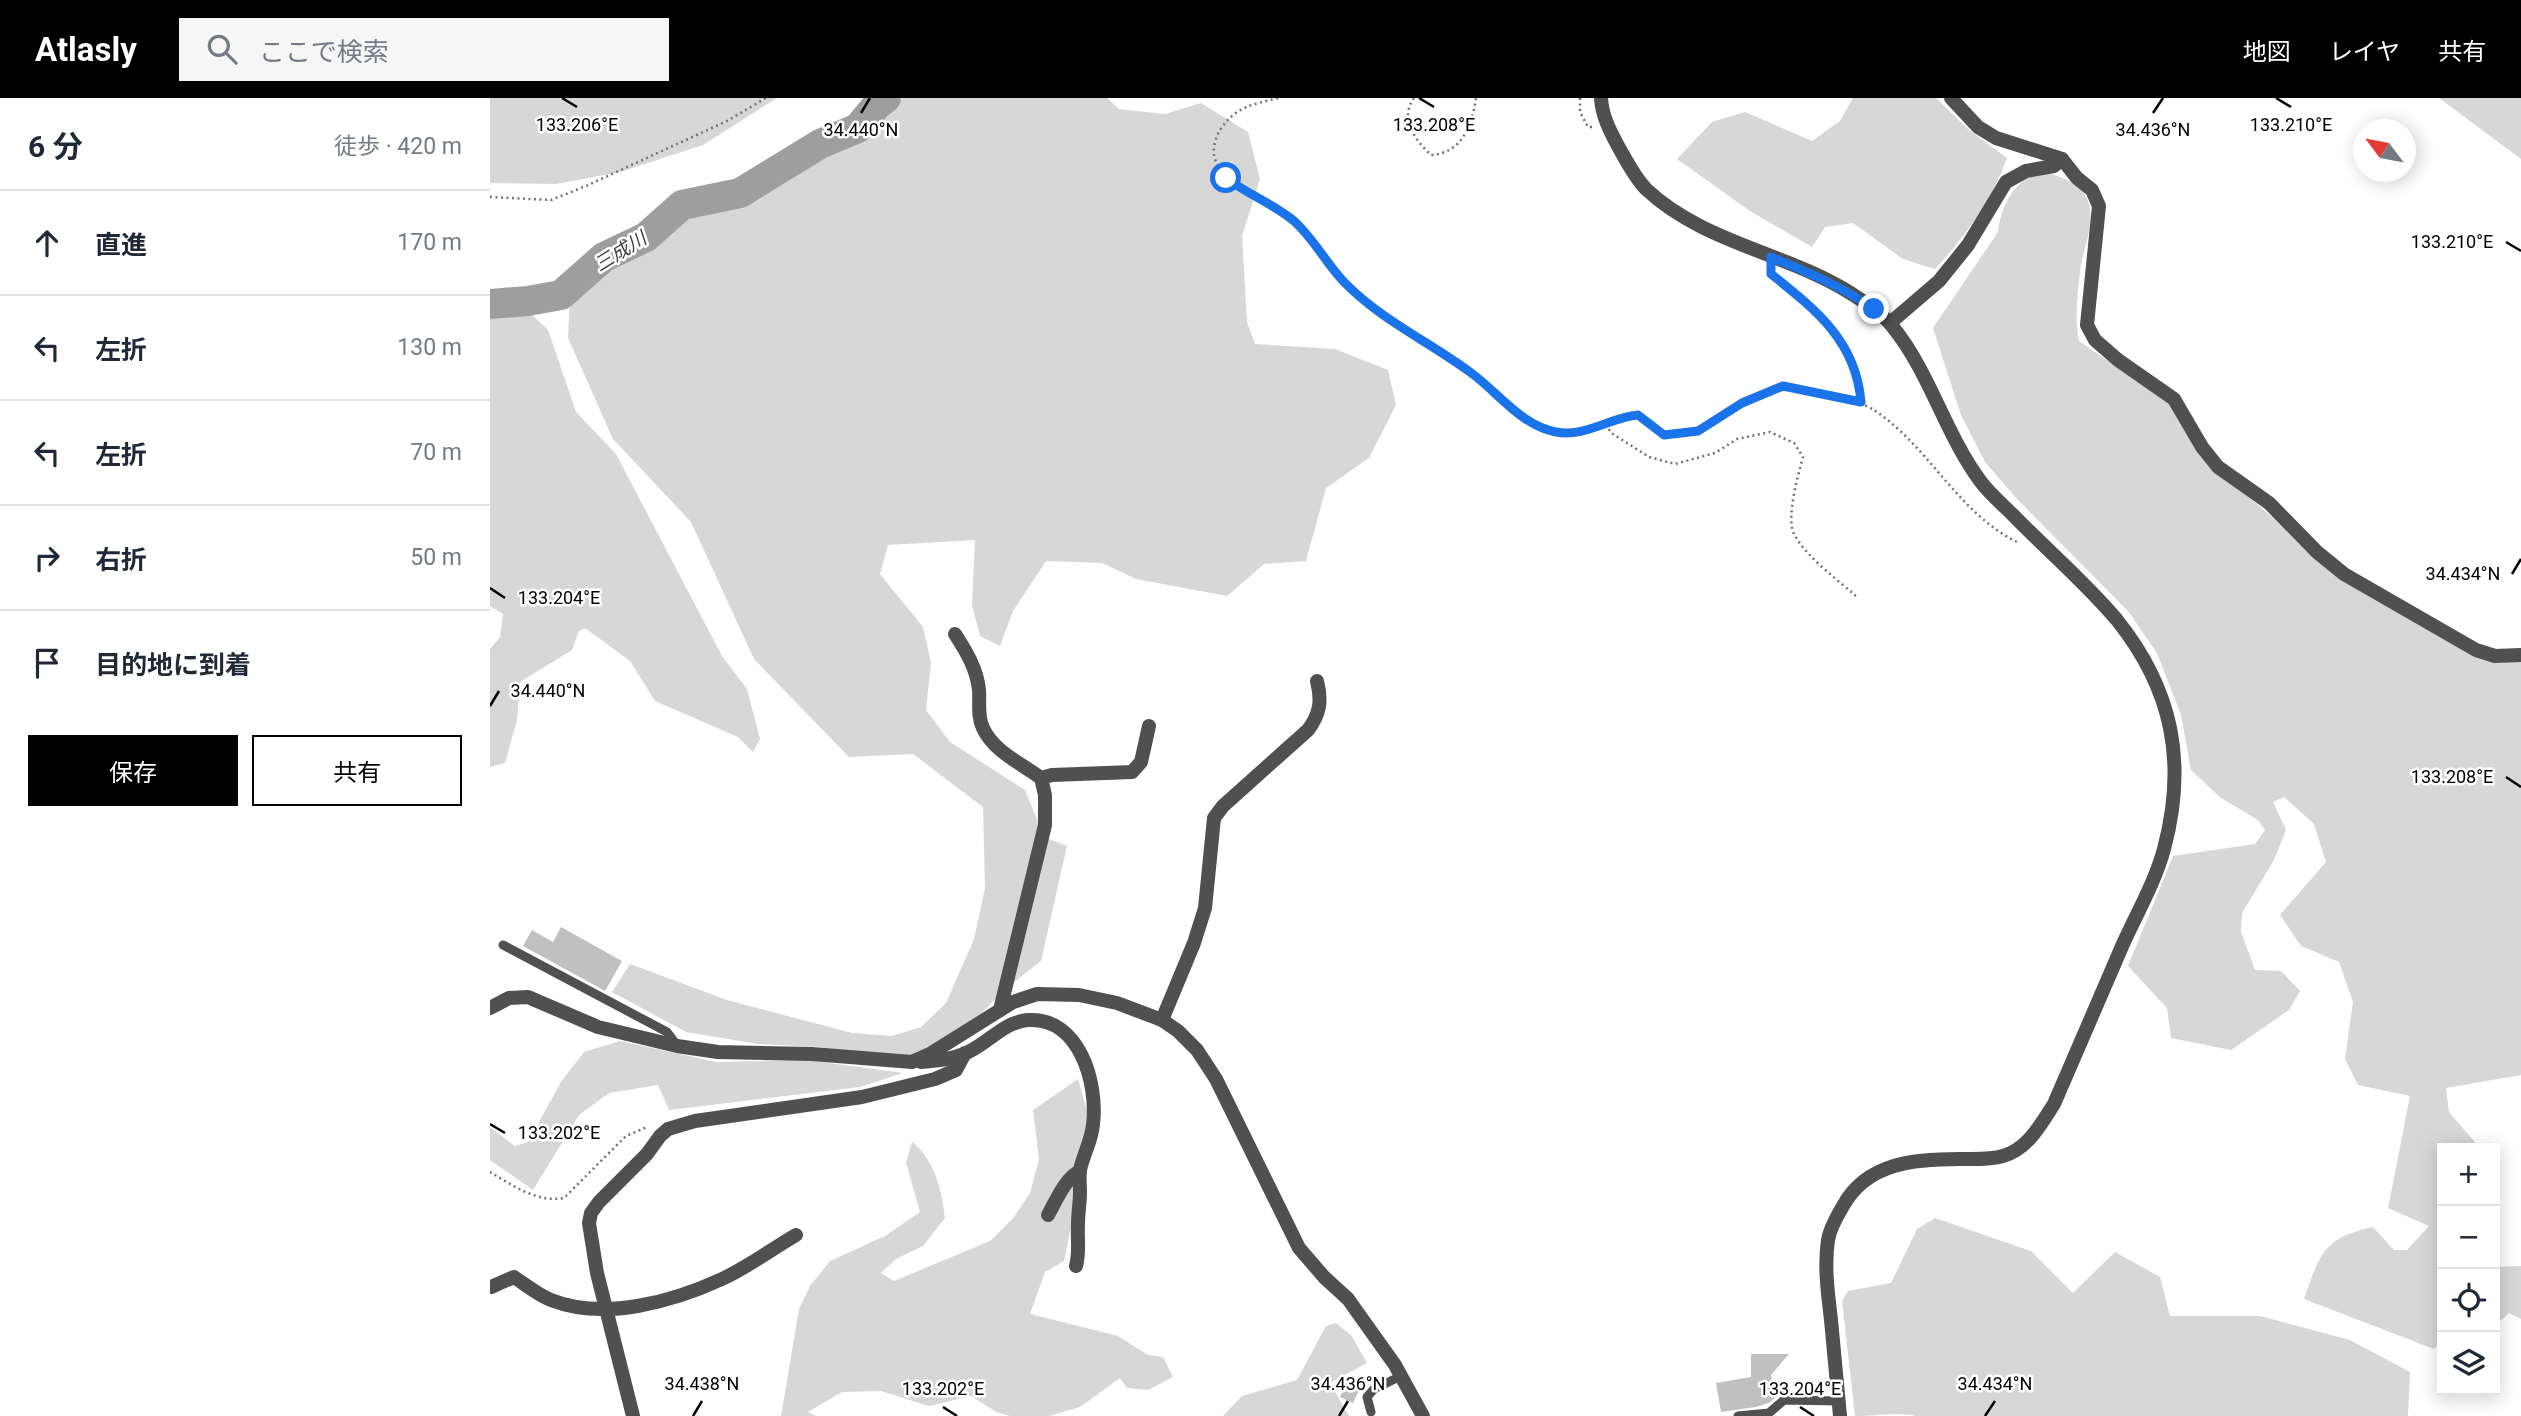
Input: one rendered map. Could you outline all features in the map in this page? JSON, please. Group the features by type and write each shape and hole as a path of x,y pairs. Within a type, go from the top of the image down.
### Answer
{"street":[{"path":"1601,98 1609,129 1644,186 1685,217 1850,292 1890,323 1907,346 1944,420 1982,484 2080,580 2116,620 2137,648 2160,687 2169,720 2174,758 2174,799 2163,852 2054,1104 2036,1133 2003,1156 1918,1160 1891,1166 1858,1185 1848,1196 1828,1238 1826,1276 1840,1416"},
{"path":"1951,98 1978,127 1996,138 2062,159 2077,178 2092,190 2099,206 2087,325 2095,341 2174,399 2202,447 2218,467 2269,503 2317,552 2344,574 2476,650 2495,656 2521,655"},
{"path":"1890,323 1939,281 1968,246 2006,183 2026,171 2054,166 2062,159"},
{"path":"955,634 976,675 980,718 984,731 1004,752 1041,778 1045,795 1045,825 1000,1010"},
{"path":"1162,1020 1194,943 1205,908 1214,818 1223,806 1316,720 1321,697 1317,681"},
{"path":"1041,778 1052,775 1132,772 1141,762 1149,726"},
{"path":"912,1062 930,1054 1013,1002 1037,994 1059,993 1117,1003 1162,1020 1178,1031 1197,1050 1216,1079 1299,1248 1348,1299 1401,1376 1423,1416"},
{"path":"490,1008 509,998 528,997 598,1027 677,1046 718,1052 812,1054 912,1062 933,1061 965,1054 1003,1029 1026,1020 1041,1020 1051,1024 1069,1038 1080,1052 1089,1072 1094,1097 1093,1127 1080,1171 1079,1251 1076,1266"},
{"path":"633,1416 590,1237 591,1213 606,1194 668,1129 695,1121 862,1097 935,1079 956,1070 965,1054"},
{"path":"1048,1215 1068,1181 1075,1172 1080,1171"},
{"path":"491,1287 514,1278 548,1299 573,1306 607,1310 676,1296 723,1278 796,1235"}],"lane":[{"path":"503,945 667,1032 677,1046"},
{"path":"1371,1412 1367,1397 1374,1389 1401,1376"},
{"path":"1738,1416 1769,1413 1783,1400 1839,1401"}],"path":[{"path":"490,197 551,200 727,121 766,98"},
{"path":"1278,98 1245,107 1229,117 1215,138 1214,156 1226,178 1299,225 1343,281 1379,314 1473,374 1502,402 1533,423 1554,432 1569,434 1605,425 1622,416 1638,415 1664,435 1698,431 1742,403 1783,386 1861,402 1910,440 1968,508 2018,544 2031,533"},
{"path":"1414,98 1409,106 1409,125 1417,142 1431,155 1444,154 1456,148 1469,129 1476,98"},
{"path":"1771,257 1771,274 1814,308 1843,345 1859,379 1861,402"},
{"path":"1605,425 1613,434 1648,457 1675,464 1716,453 1737,439 1770,432 1794,443 1802,457 1793,500 1793,532 1821,566 1857,597"},
{"path":"490,1172 531,1194 543,1198 564,1198 626,1136 642,1128 668,1129"}],"shaded area":[{"path":"490,98 777,98 703,145 620,172 556,184 490,183"},
{"path":"903,98 1107,98 1119,109 1165,114 1201,103 1248,132 1260,179 1242,236 1247,322 1255,344 1335,349 1388,370 1396,405 1369,458 1326,488 1306,561 1264,564 1227,596 1136,579 1102,563 1046,561 1013,611 1000,646 980,636 972,605 975,540 888,545 880,574 923,627 931,662 926,710 950,742 1025,790 1044,837 1067,846 1041,961 1002,992 969,1026 913,1060 819,1047 758,1044 686,1032 612,992 630,964 727,1000 852,1033 892,1036 921,1027 946,1003 974,939 985,888 983,807 913,754 849,757 754,659 691,522 613,439 568,338 570,296 593,263 689,196 844,150"},
{"path":"1853,98 1936,98 1969,130 2007,158 1994,189 1977,217 1935,269 1903,259 1853,223 1825,227 1812,247 1750,211 1677,159 1712,122 1745,112 1812,141 1840,121"},
{"path":"2439,98 2521,98 2521,159"},
{"path":"2052,174 2071,182 2080,188 2089,205 2090,224 2077,297 2079,341 2171,404 2221,475 2313,555 2466,648 2521,660 2521,1075 2446,1088 2449,1112 2476,1143 2437,1143 2437,1346 2434,1349 2304,1299 2319,1260 2333,1243 2343,1237 2373,1227 2394,1250 2407,1250 2429,1226 2388,1208 2410,1096 2358,1085 2345,1059 2353,1002 2339,962 2301,946 2280,915 2326,862 2314,824 2284,797 2273,802 2286,830 2274,860 2242,913 2241,932 2255,970 2281,971 2300,991 2289,1010 2231,1050 2171,1038 2167,1008 2128,966 2173,856 2255,844 2265,830 2258,820 2221,798 2191,770 2181,715 2157,653 2128,611 2017,499 1985,462 1961,415 1933,328 1998,232 2001,215 2013,191 2026,180 2038,175"},
{"path":"521,304 548,330 576,412 616,454 722,656 747,689 760,739 753,752 738,737 655,701 630,661 585,628 579,631 572,650 520,682 517,720 505,763 490,767 490,649 500,637 503,614 490,606 490,305"},
{"path":"620,1041 716,1062 807,1060 903,1073 860,1087 669,1110 658,1085 609,1093 579,1115 533,1190 490,1160 490,1127 515,1146 528,1142 561,1082 584,1052"},
{"path":"1078,1079 1087,1111 1081,1177 1064,1261 1045,1272 1030,1314 1118,1336 1148,1355 1163,1357 1173,1377 1148,1390 1127,1388 1120,1378 1080,1407 1049,1416 1010,1416 996,1412 971,1396 929,1406 881,1391 842,1392 808,1412 816,1416 781,1416 799,1309 810,1286 830,1261 885,1236 920,1212 906,1163 912,1142 932,1167 942,1197 945,1218 923,1246 896,1259 881,1273 894,1281 990,1241 1014,1217 1030,1193 1039,1160 1033,1110"},
{"path":"1935,1218 2031,1251 2073,1293 2115,1252 2160,1277 2170,1316 2260,1316 2350,1340 2410,1372 2408,1416 1855,1416 1842,1301 1848,1291 1891,1283 1917,1229"},
{"path":"2521,1266 2521,1319 2509,1313 2500,1321 2500,1267"},
{"path":"1336,1323 1351,1335 1367,1363 1330,1383 1349,1416 1223,1416 1242,1396 1297,1380 1326,1326"}],"building":[{"path":"561,927 622,961 605,991 523,946 532,930 553,942"},
{"path":"1751,1354 1789,1354 1771,1375 1775,1398 1756,1407 1721,1412 1716,1383 1751,1377"},
{"path":"1347,1382 1360,1388 1353,1403 1340,1397"}],"waterway":[{"name":"三成川","path":"490,304 561,295 604,257 646,237 682,205 740,193 820,144 858,128 886,98"}],"route":[{"path":"1226,178 1290,218 1307,233 1343,281 1379,314 1473,374 1502,402 1533,423 1554,432 1569,434 1605,425 1622,416 1638,415 1664,435 1698,431 1742,403 1783,386 1861,402 1859,379 1843,345 1814,308 1771,274 1771,257 1821,277 1850,292 1874,309"}]}
